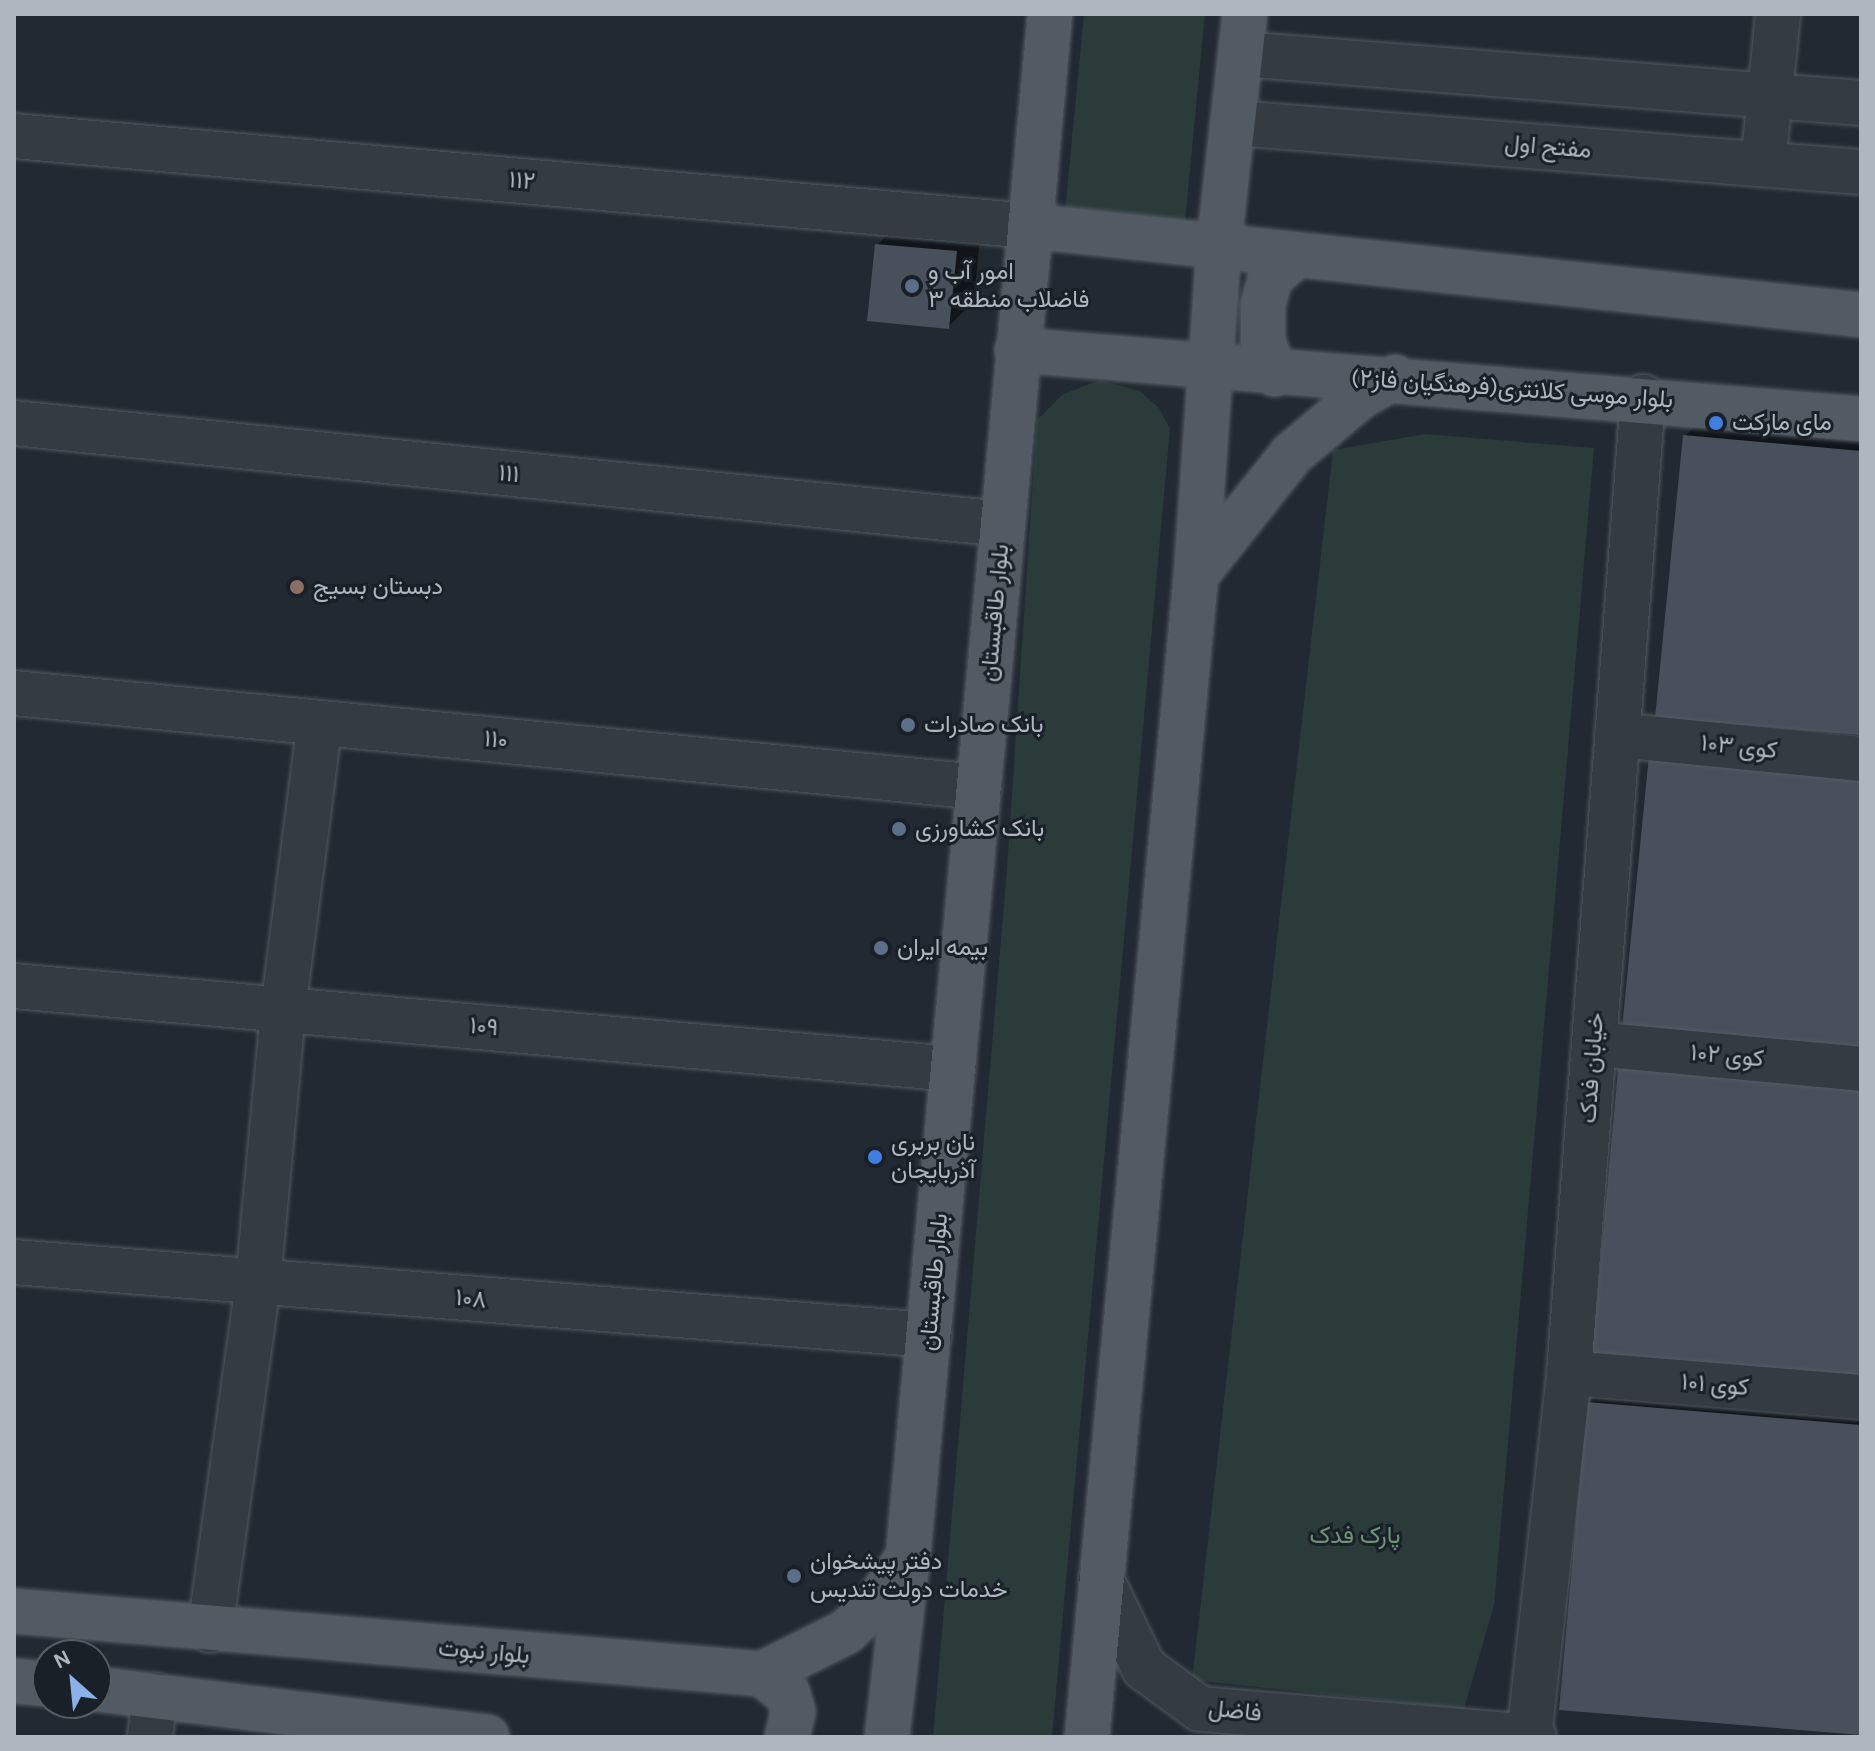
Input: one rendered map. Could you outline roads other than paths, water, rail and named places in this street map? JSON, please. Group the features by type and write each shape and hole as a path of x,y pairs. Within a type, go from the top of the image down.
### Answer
{"main road":[{"name":"بلوار طاقبستان","path":"887,1737 929,1335 1050,14"},
{"path":"1087,1737 1196,575 1219,244 1243,34"},
{"path":"1030,226 1861,315"},
{"path":"1275,374 1263,341 1263,305 1270,278 1296,255"},
{"name":"بلوار موسی کلانتری(فرهنگیان فاز۲)","path":"1017,350 1275,374 1395,377 1643,397 1861,419"},
{"path":"1196,575 1292,454 1361,396 1395,377"},
{"path":"787,1737 793,1712 788,1694 762,1674 846,1632 877,1602 908,1556"},
{"name":"بلوار نبوت","path":"14,1611 210,1630 762,1674"},
{"path":"112,1697 153,1716 487,1737"}],"street":[{"path":"1763,164 1778,14"},
{"path":"1243,34 1768,96 1861,103"},
{"name":"مفتح اول","path":"1235,123 1861,172"},
{"name":"۱۱۲","path":"14,136 1030,226"},
{"name":"خیابان فدک","path":"1531,1737 1569,1373 1643,397"},
{"name":"۱۱۱","path":"14,423 1003,524"},
{"name":"۱۱۰","path":"14,693 979,787"},
{"path":"210,1630 258,1282 283,1010 320,723"},
{"name":"کوی ۱۰۳","path":"1617,735 1861,759"},
{"name":"۱۰۹","path":"14,986 953,1069"},
{"name":"کوی ۱۰۲","path":"1594,1044 1861,1069"},
{"name":"۱۰۸","path":"14,1262 929,1335"},
{"name":"کوی ۱۰۱","path":"1569,1373 1861,1397"},
{"name":"فاضل","path":"1101,1579 1144,1668 1200,1709 1531,1737"}],"place":[{"name":"امور آب و فاضلاب منطقه ۳","path":"912,286"},
{"name":"مای مارکت","path":"1716,423"},
{"name":"دبستان بسیج","path":"297,587"},
{"name":"بانک صادرات","path":"908,725"},
{"name":"بانک کشاورزی","path":"899,829"},
{"name":"بیمه ایران","path":"881,948"},
{"name":"نان بربری آذربایجان","path":"875,1157"},
{"name":"دفتر پیشخوان خدمات دولت تندیس","path":"794,1576"}],"park label":[{"name":"پارک فدک","path":"1355,1536"}]}
